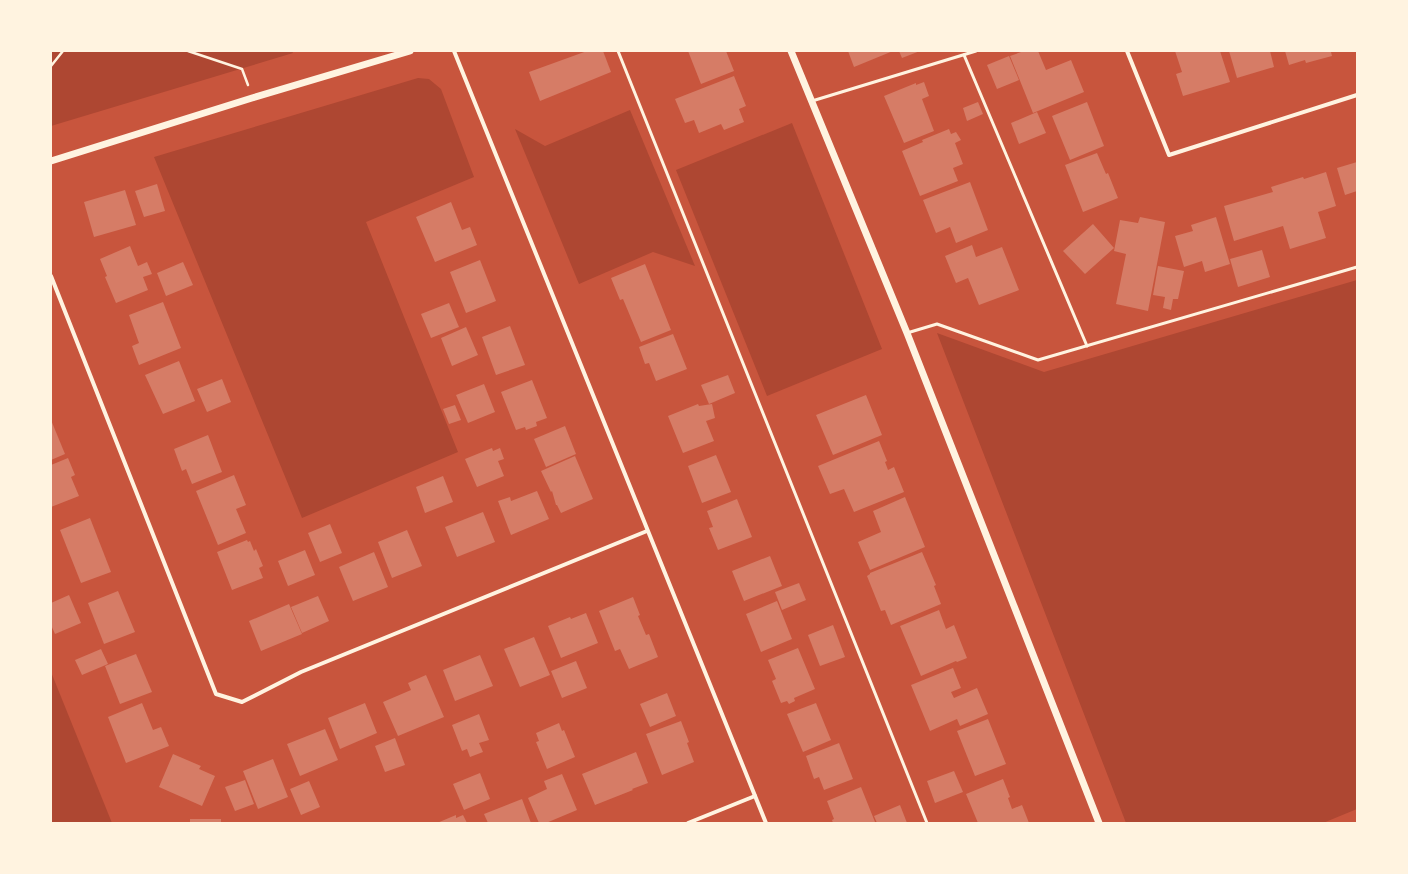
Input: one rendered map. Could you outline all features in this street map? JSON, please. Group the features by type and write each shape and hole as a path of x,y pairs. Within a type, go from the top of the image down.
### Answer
{"street":[{"path":"51,161 252,98 410,51"},
{"path":"454,51 766,823"},
{"path":"791,51 907,333 1100,823"},
{"path":"1127,51 1169,155 1357,95"},
{"path":"51,276 216,694 242,702 301,672 647,531"},
{"path":"688,823 755,796"}],"lane":[{"path":"618,51 927,823"},
{"path":"812,101 976,51"},
{"path":"964,55 1087,346"},
{"path":"907,333 937,324 1038,360 1357,267"}],"path":[{"path":"51,66 63,51"},
{"path":"188,51 242,69 252,98"}],"shaded area":[{"path":"51,51 292,51 293,53 51,126"},
{"path":"418,78 429,79 441,89 474,177 366,222 458,452 302,518 154,157"},
{"path":"630,110 695,266 653,252 579,284 515,129 545,146"},
{"path":"792,123 882,349 767,396 676,170"},
{"path":"1357,280 1357,809 1323,823 1126,823 937,333 1044,372"},
{"path":"51,672 112,823 51,823"}],"building":[{"path":"587,51 603,51 611,72 540,101 529,72"},
{"path":"688,51 726,51 734,71 701,84"},
{"path":"848,51 893,51 854,67"},
{"path":"899,51 920,51 902,58"},
{"path":"1024,51 1038,51 1046,70 1071,60 1084,92 1033,113 1010,56"},
{"path":"1175,51 1220,51 1230,82 1183,96 1176,74 1182,72"},
{"path":"1229,51 1270,51 1274,67 1237,78"},
{"path":"1285,51 1334,51 1331,52 1332,56 1306,63 1305,60 1289,65"},
{"path":"1009,56 1019,80 997,89 987,65"},
{"path":"734,76 746,106 739,109 744,122 724,130 721,124 699,133 694,120 685,123 675,99"},
{"path":"924,82 929,96 922,99 934,131 904,143 884,96 916,83 916,85"},
{"path":"978,102 983,114 967,121 963,108"},
{"path":"1087,102 1104,146 1070,160 1052,116"},
{"path":"1037,112 1046,133 1019,144 1011,123"},
{"path":"949,129 951,134 956,132 961,140 955,143 963,164 953,168 958,181 920,196 902,151 923,142 922,140"},
{"path":"1097,153 1106,174 1108,173 1118,198 1083,212 1065,165"},
{"path":"1357,162 1357,191 1345,195 1337,168"},
{"path":"1326,172 1336,206 1318,212 1326,238 1290,249 1283,226 1234,241 1224,206 1273,192 1271,187 1303,177 1304,179"},
{"path":"970,182 988,230 956,243 950,227 936,233 923,200"},
{"path":"157,184 165,211 144,217 135,191"},
{"path":"125,190 136,225 94,237 84,202"},
{"path":"451,202 462,230 470,227 477,245 435,262 416,217"},
{"path":"1140,217 1165,222 1148,311 1116,304 1126,254 1114,251 1120,220 1138,223"},
{"path":"1216,217 1230,264 1205,272 1202,261 1184,267 1175,236 1193,231 1191,225"},
{"path":"1093,224 1114,248 1085,274 1063,251"},
{"path":"972,245 976,257 1002,247 1019,290 979,305 968,278 956,283 945,256"},
{"path":"130,246 138,266 147,262 152,274 143,277 148,290 116,303 105,277 107,276 100,259"},
{"path":"1262,250 1270,277 1238,287 1230,259"},
{"path":"480,260 496,301 466,313 450,272"},
{"path":"183,262 193,285 166,296 157,273"},
{"path":"645,264 671,330 641,342 623,299 620,300 611,278"},
{"path":"1158,266 1184,271 1178,299 1173,299 1171,310 1163,308 1165,297 1153,295"},
{"path":"163,302 181,348 139,365 132,346 139,343 129,315"},
{"path":"449,303 459,327 431,338 421,314"},
{"path":"510,326 525,365 496,375 482,337"},
{"path":"466,327 478,355 452,366 441,338"},
{"path":"673,334 687,369 656,381 649,363 645,364 639,347"},
{"path":"179,361 195,401 163,414 145,375"},
{"path":"728,375 735,393 709,404 701,385"},
{"path":"222,379 231,402 207,412 197,389"},
{"path":"532,380 547,418 536,422 537,426 526,430 525,427 516,430 501,392"},
{"path":"484,384 495,412 468,423 456,395"},
{"path":"866,395 882,435 833,455 816,415"},
{"path":"698,404 699,406 712,404 715,418 706,421 714,441 683,453 668,416"},
{"path":"455,405 461,420 449,424 443,409"},
{"path":"51,420 65,454 51,460"},
{"path":"565,426 576,454 546,467 534,439"},
{"path":"208,435 222,472 192,484 186,469 182,471 174,449"},
{"path":"879,441 887,461 885,462 888,470 894,467 904,492 854,512 844,489 830,494 818,466"},
{"path":"492,448 493,451 500,448 504,459 498,461 504,476 477,487 465,459"},
{"path":"716,455 731,492 702,503 688,466"},
{"path":"575,456 593,499 561,513 556,505 552,491 551,492 541,471"},
{"path":"68,458 75,475 71,477 79,496 51,507 51,465"},
{"path":"234,475 246,505 236,509 246,533 218,545 196,491"},
{"path":"443,476 453,502 425,513 416,487"},
{"path":"537,491 549,519 511,535 498,501 510,497 511,501"},
{"path":"905,497 925,547 870,570 858,542 881,532 873,511"},
{"path":"737,499 752,537 718,550 709,528 713,527 707,511"},
{"path":"483,512 495,542 457,557 445,527"},
{"path":"90,518 111,572 81,583 60,530"},
{"path":"330,524 342,553 320,562 308,533"},
{"path":"407,530 422,566 392,578 378,542"},
{"path":"247,540 248,542 250,541 254,551 256,549 263,566 259,568 263,578 232,590 217,552"},
{"path":"305,550 315,575 288,586 278,561"},
{"path":"374,552 388,587 353,601 339,567"},
{"path":"922,552 936,585 934,586 941,604 891,625 885,610 881,611 867,576 870,573"},
{"path":"770,556 782,586 744,601 732,571"},
{"path":"799,583 806,600 782,610 775,592"},
{"path":"118,591 135,632 104,644 88,603"},
{"path":"69,595 81,623 55,634 51,625 51,603"},
{"path":"318,596 329,621 302,633 291,607"},
{"path":"633,597 640,615 638,616 646,635 649,634 658,657 629,669 620,649 615,651 599,611"},
{"path":"777,601 792,639 761,652 746,614"},
{"path":"289,604 302,634 261,651 249,621"},
{"path":"939,610 946,629 954,625 967,658 957,662 956,661 921,676 900,626"},
{"path":"586,613 598,643 561,658 548,626 570,617 571,619"},
{"path":"833,625 845,657 820,666 808,635"},
{"path":"534,637 550,675 520,687 504,649"},
{"path":"798,648 815,689 794,698 795,701 789,704 787,701 781,703 772,681 776,679 768,660"},
{"path":"101,649 108,664 82,675 75,660"},
{"path":"136,654 152,692 120,704 105,666"},
{"path":"480,655 493,686 455,701 443,670"},
{"path":"576,661 587,688 562,698 551,671"},
{"path":"953,668 961,688 951,692 954,698 977,688 988,714 960,726 957,719 930,731 911,685"},
{"path":"426,675 444,717 398,736 383,702 411,690 408,683"},
{"path":"667,693 676,716 650,727 640,704"},
{"path":"142,703 153,730 161,727 169,746 126,763 108,717"},
{"path":"365,703 377,733 340,749 328,718"},
{"path":"816,703 831,740 803,752 787,714"},
{"path":"479,714 489,740 479,743 483,752 470,757 467,749 462,751 452,725"},
{"path":"988,719 1006,764 975,776 957,731"},
{"path":"681,721 689,742 687,743 694,762 662,775 646,734"},
{"path":"559,723 562,731 564,730 575,757 547,769 536,742 539,741 536,733"},
{"path":"325,729 338,760 300,776 287,744"},
{"path":"395,738 405,765 385,772 375,746"},
{"path":"839,743 853,779 824,790 819,777 814,779 806,756"},
{"path":"636,752 648,783 595,805 582,774"},
{"path":"173,754 201,766 199,769 215,776 202,806 159,787"},
{"path":"273,759 288,797 258,809 243,771"},
{"path":"954,771 963,792 935,803 927,781"},
{"path":"480,773 490,799 464,810 453,784"},
{"path":"562,774 577,810 546,823 539,823 528,798 547,789 544,781"},
{"path":"1003,779 1010,797 1008,798 1012,809 1022,805 1029,823 978,823 966,794"},
{"path":"245,780 254,804 235,811 225,787"},
{"path":"309,781 320,807 301,815 290,789"},
{"path":"861,787 875,822 833,823 832,820 834,819 827,801"},
{"path":"522,799 531,823 488,823 484,814"},
{"path":"900,805 907,823 877,823 874,816"},
{"path":"456,815 456,818 463,815 467,823 437,823"},
{"path":"190,819 221,819 221,823 190,823"}]}
